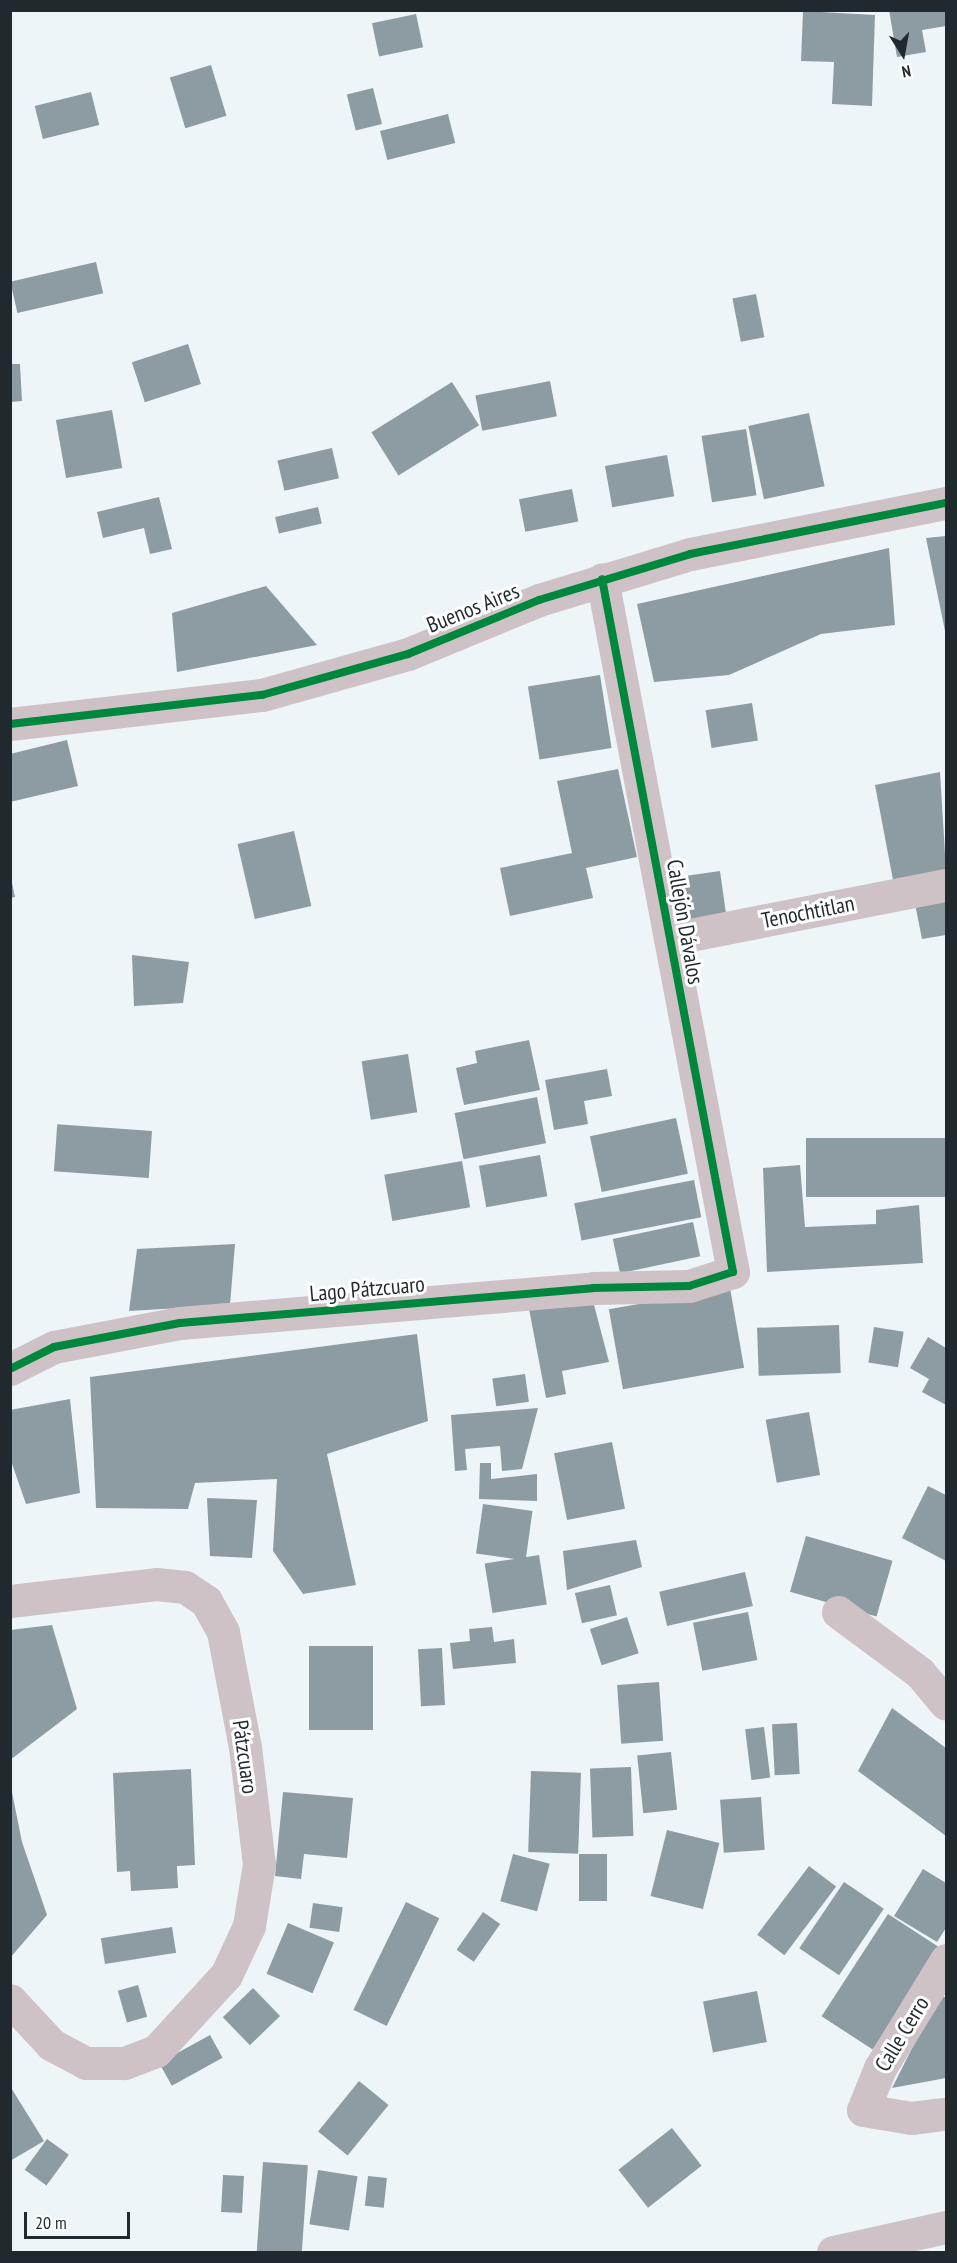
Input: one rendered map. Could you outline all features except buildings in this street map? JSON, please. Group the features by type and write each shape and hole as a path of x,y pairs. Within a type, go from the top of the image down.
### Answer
{"street":[{"name":"Buenos Aires","path":"10,724 262,695 408,654 602,579 690,554 946,503"},
{"name":"Callejón Dávalos","path":"602,579 733,1272"},
{"name":"Tenochtitlan","path":"670,939 946,885"},
{"name":"Lago Pátzcuaro","path":"10,1369 54,1347 180,1323 593,1288 689,1286 733,1272"},
{"name":"Pátzcuaro","path":"10,1601 156,1584 184,1587 206,1601 223,1632 245,1747 259,1864 249,1926 226,1975 190,2019 156,2051 124,2063 86,2062 51,2044 10,2000"},
{"path":"838,1612 920,1673 946,1704"},
{"name":"Calle Cerro","path":"946,1960 880,2068 863,2110 911,2118 946,2114"},
{"path":"833,2251 946,2227"}],"cycle path":[{"path":"10,724 262,695 408,654 539,600 690,554 946,503"},
{"path":"10,1369 54,1347 180,1323 593,1288 689,1286 733,1272 602,579"}]}
